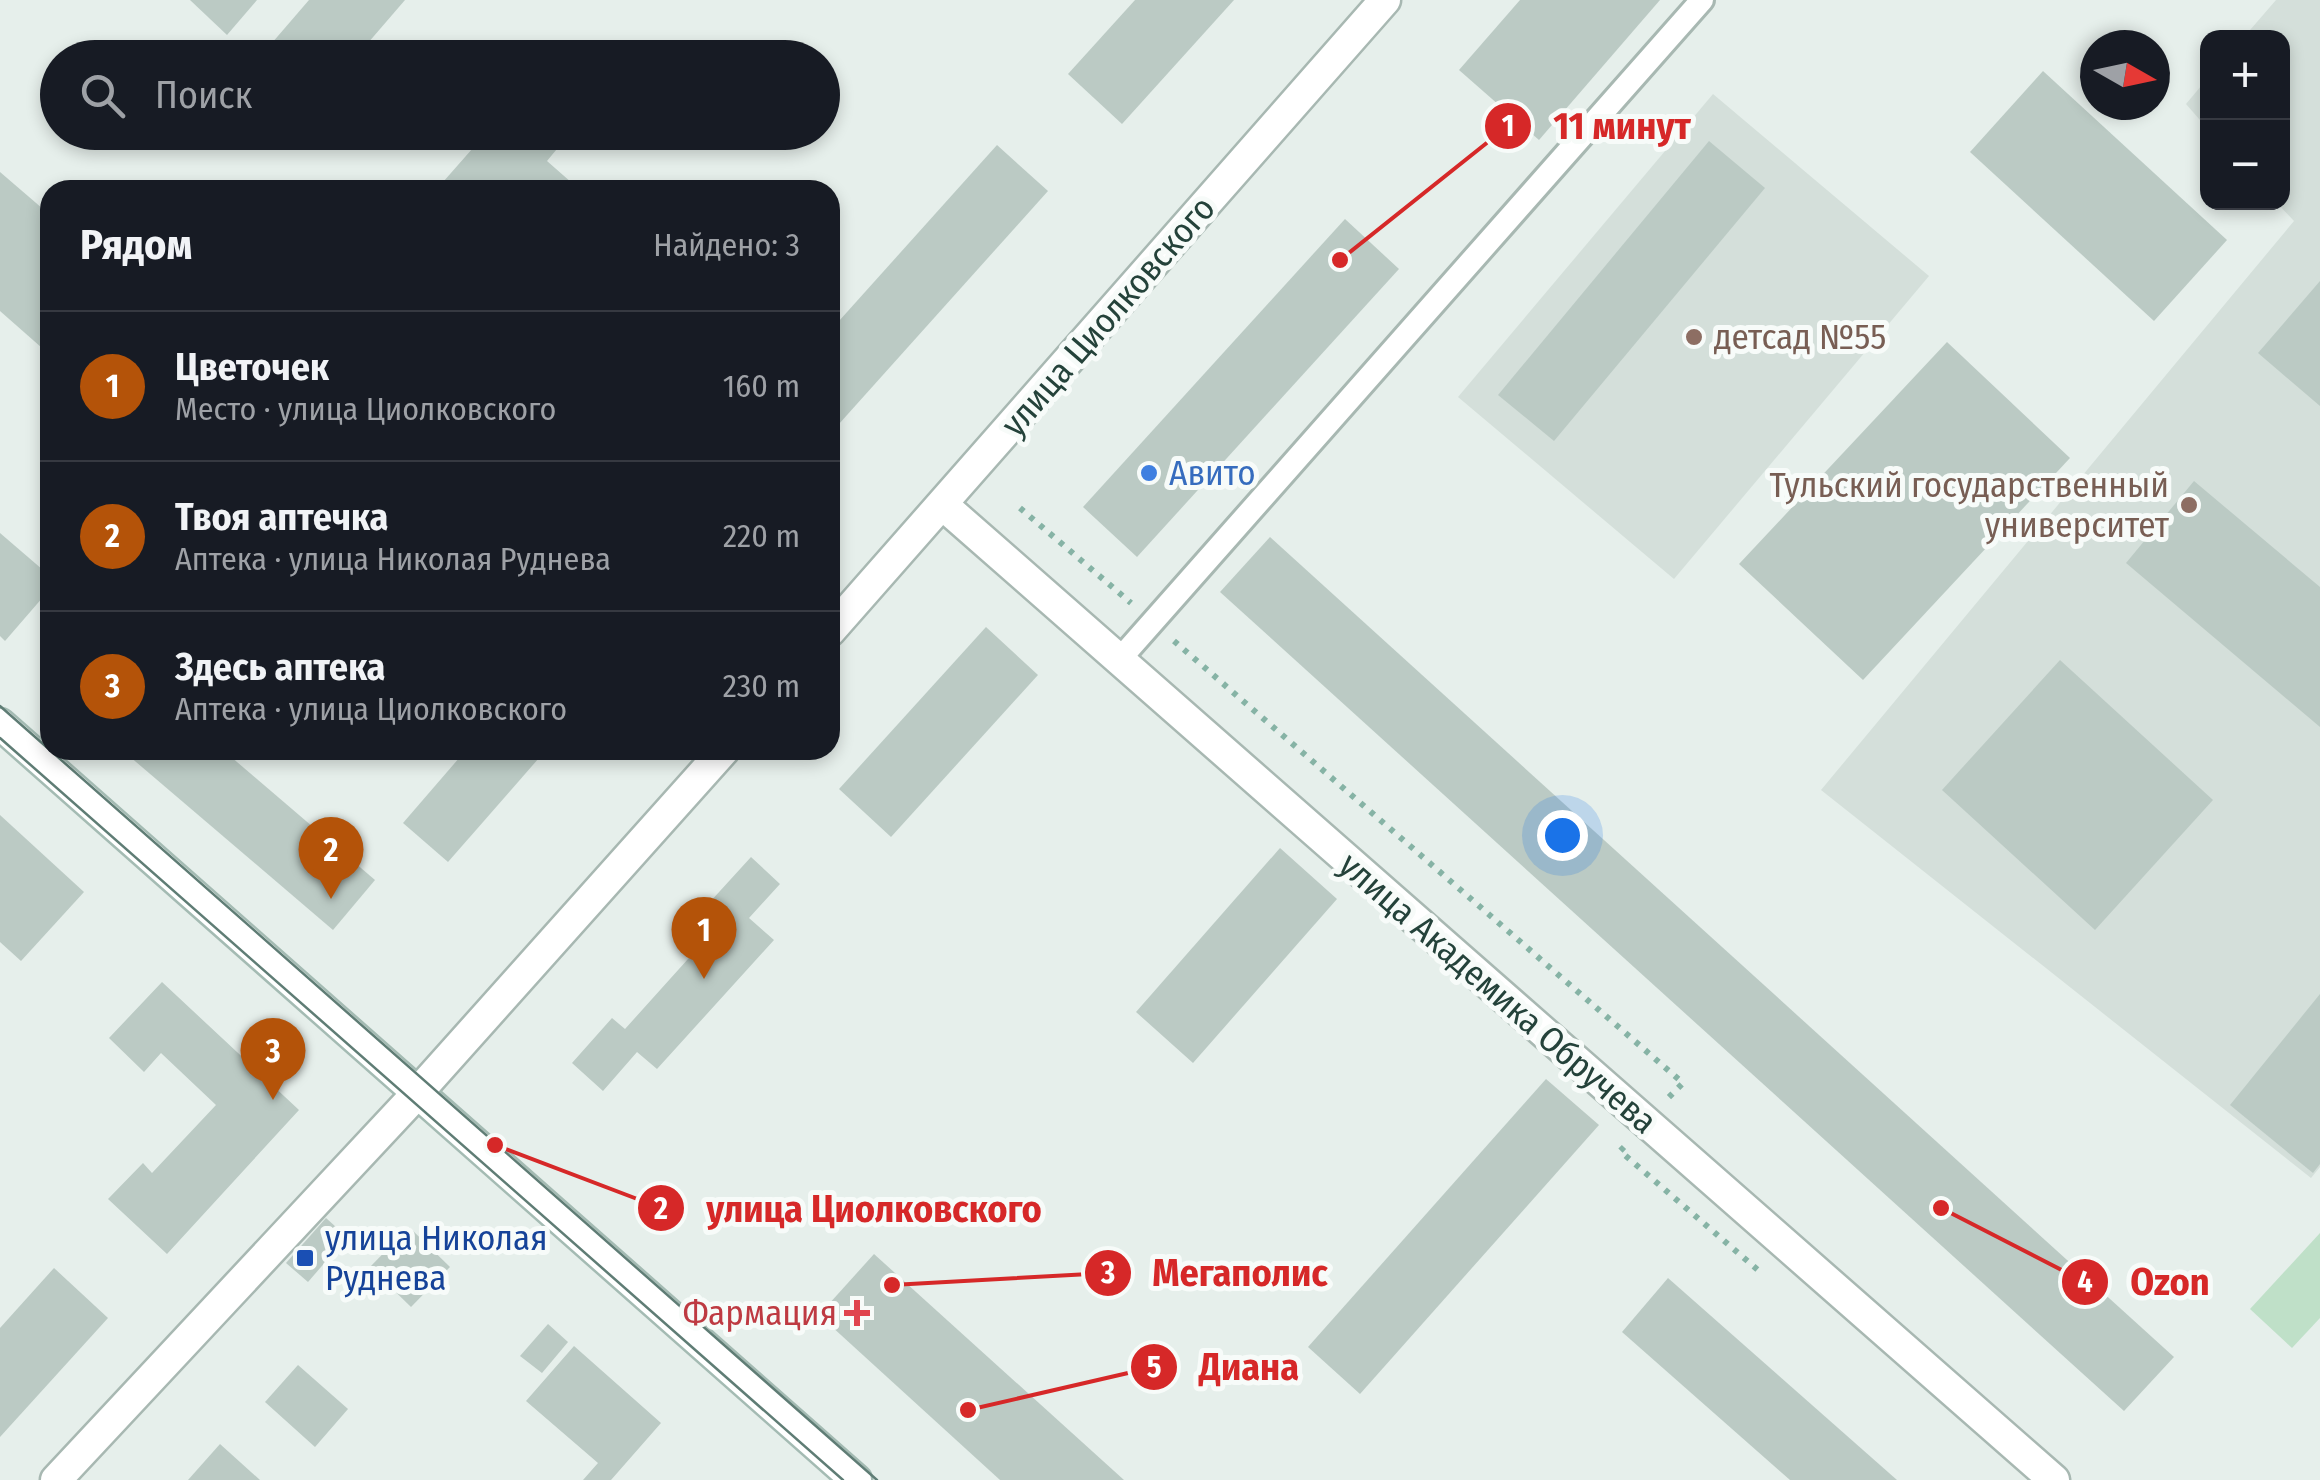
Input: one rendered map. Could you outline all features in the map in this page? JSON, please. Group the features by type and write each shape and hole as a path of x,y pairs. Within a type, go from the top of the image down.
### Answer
{"street":[{"name":"улица Циолковского","path":"840,620 1386,0"},
{"name":"улица Академика Обручева","path":"943,505 2054,1480"},
{"path":"0,724 40,759"},
{"path":"41,760 856,1480"},
{"path":"56,1480 417,1092 715,760"}],"lane":[{"path":"1119,660 1702,0"}],"shaded area":[{"name":"Тульский государственный университет","path":"2276,0 2320,0 2320,1167 2311,1178 1821,790 2294,221 2284,210 2290,210 2290,30 2250,30"},
{"path":"2200,87 2200,120 2186,104"},
{"name":"детсад №55","path":"1713,94 1929,276 1674,579 1458,397"}],"green space":[{"path":"2320,1233 2320,1318 2292,1348 2250,1309"}],"building":[{"path":"190,0 257,0 227,35"},
{"path":"309,0 405,0 371,40 275,40"},
{"path":"1135,0 1234,0 1122,124 1068,74"},
{"path":"1520,0 1660,0 1539,140 1459,70"},
{"path":"2043,71 2080,105 2080,120 2096,120 2227,240 2154,321 1970,152"},
{"path":"1709,141 1765,188 1554,441 1498,395"},
{"path":"997,145 1048,191 840,423 840,320"},
{"path":"471,150 556,150 547,161 569,180 445,180"},
{"path":"0,172 40,206 40,346 0,311"},
{"path":"1345,219 1399,269 1137,557 1083,507"},
{"path":"2320,281 2320,406 2258,353"},
{"path":"1947,342 2070,458 1863,680 1739,564"},
{"path":"2194,481 2320,587 2320,727 2126,563"},
{"path":"0,533 40,567 40,601 5,641 0,636"},
{"path":"1270,537 2174,1357 2124,1411 1220,592"},
{"path":"986,627 1038,675 891,837 839,789"},
{"path":"2060,660 2213,800 2095,930 1942,790"},
{"path":"134,760 235,760 375,880 333,930"},
{"path":"457,760 537,760 448,862 403,823"},
{"path":"0,815 84,892 21,961 0,942"},
{"path":"1280,848 1337,899 1193,1063 1136,1012"},
{"path":"751,857 780,884 749,918 774,940 657,1069 637,1052 603,1091 572,1063 612,1018 625,1029 715,929 699,914"},
{"path":"162,982 299,1110 167,1254 108,1199 143,1163 152,1173 216,1105 161,1053 144,1072 109,1038"},
{"path":"2320,994 2320,1164 2313,1173 2230,1105"},
{"path":"1546,1079 1599,1125 1360,1394 1308,1347"},
{"path":"326,1218 347,1237 308,1282 286,1263"},
{"path":"409,1227 450,1267 411,1307 370,1267"},
{"path":"874,1254 1124,1480 1000,1480 819,1315"},
{"path":"54,1268 108,1318 0,1437 0,1328"},
{"path":"1668,1278 1897,1480 1790,1480 1622,1332"},
{"path":"548,1324 568,1342 542,1373 520,1356"},
{"path":"574,1346 661,1423 611,1480 583,1480 598,1463 526,1401"},
{"path":"298,1365 348,1409 315,1447 265,1402"},
{"path":"220,1444 260,1480 188,1480"}],"tram line":[{"path":"0,706 40,741"},
{"path":"0,738 843,1480"},
{"path":"61,760 877,1480"}],"place":[{"name":"11 минут","path":"1340,260"},
{"name":"детсад №55","path":"1694,337"},
{"name":"Авито","path":"1149,473"},
{"name":"Тульский государственный университет","path":"2189,505"},
{"name":"Твоя аптечка","path":"331,899"},
{"name":"Цветочек","path":"704,979"},
{"name":"Здесь аптека","path":"273,1100"},
{"name":"улица Циолковского","path":"495,1145"},
{"name":"Ozon","path":"1941,1208"},
{"name":"улица Николая Руднева","path":"305,1258"},
{"name":"Мегаполис","path":"892,1285"},
{"name":"Фармация","path":"857,1313"},
{"name":"Диана","path":"968,1410"}]}
